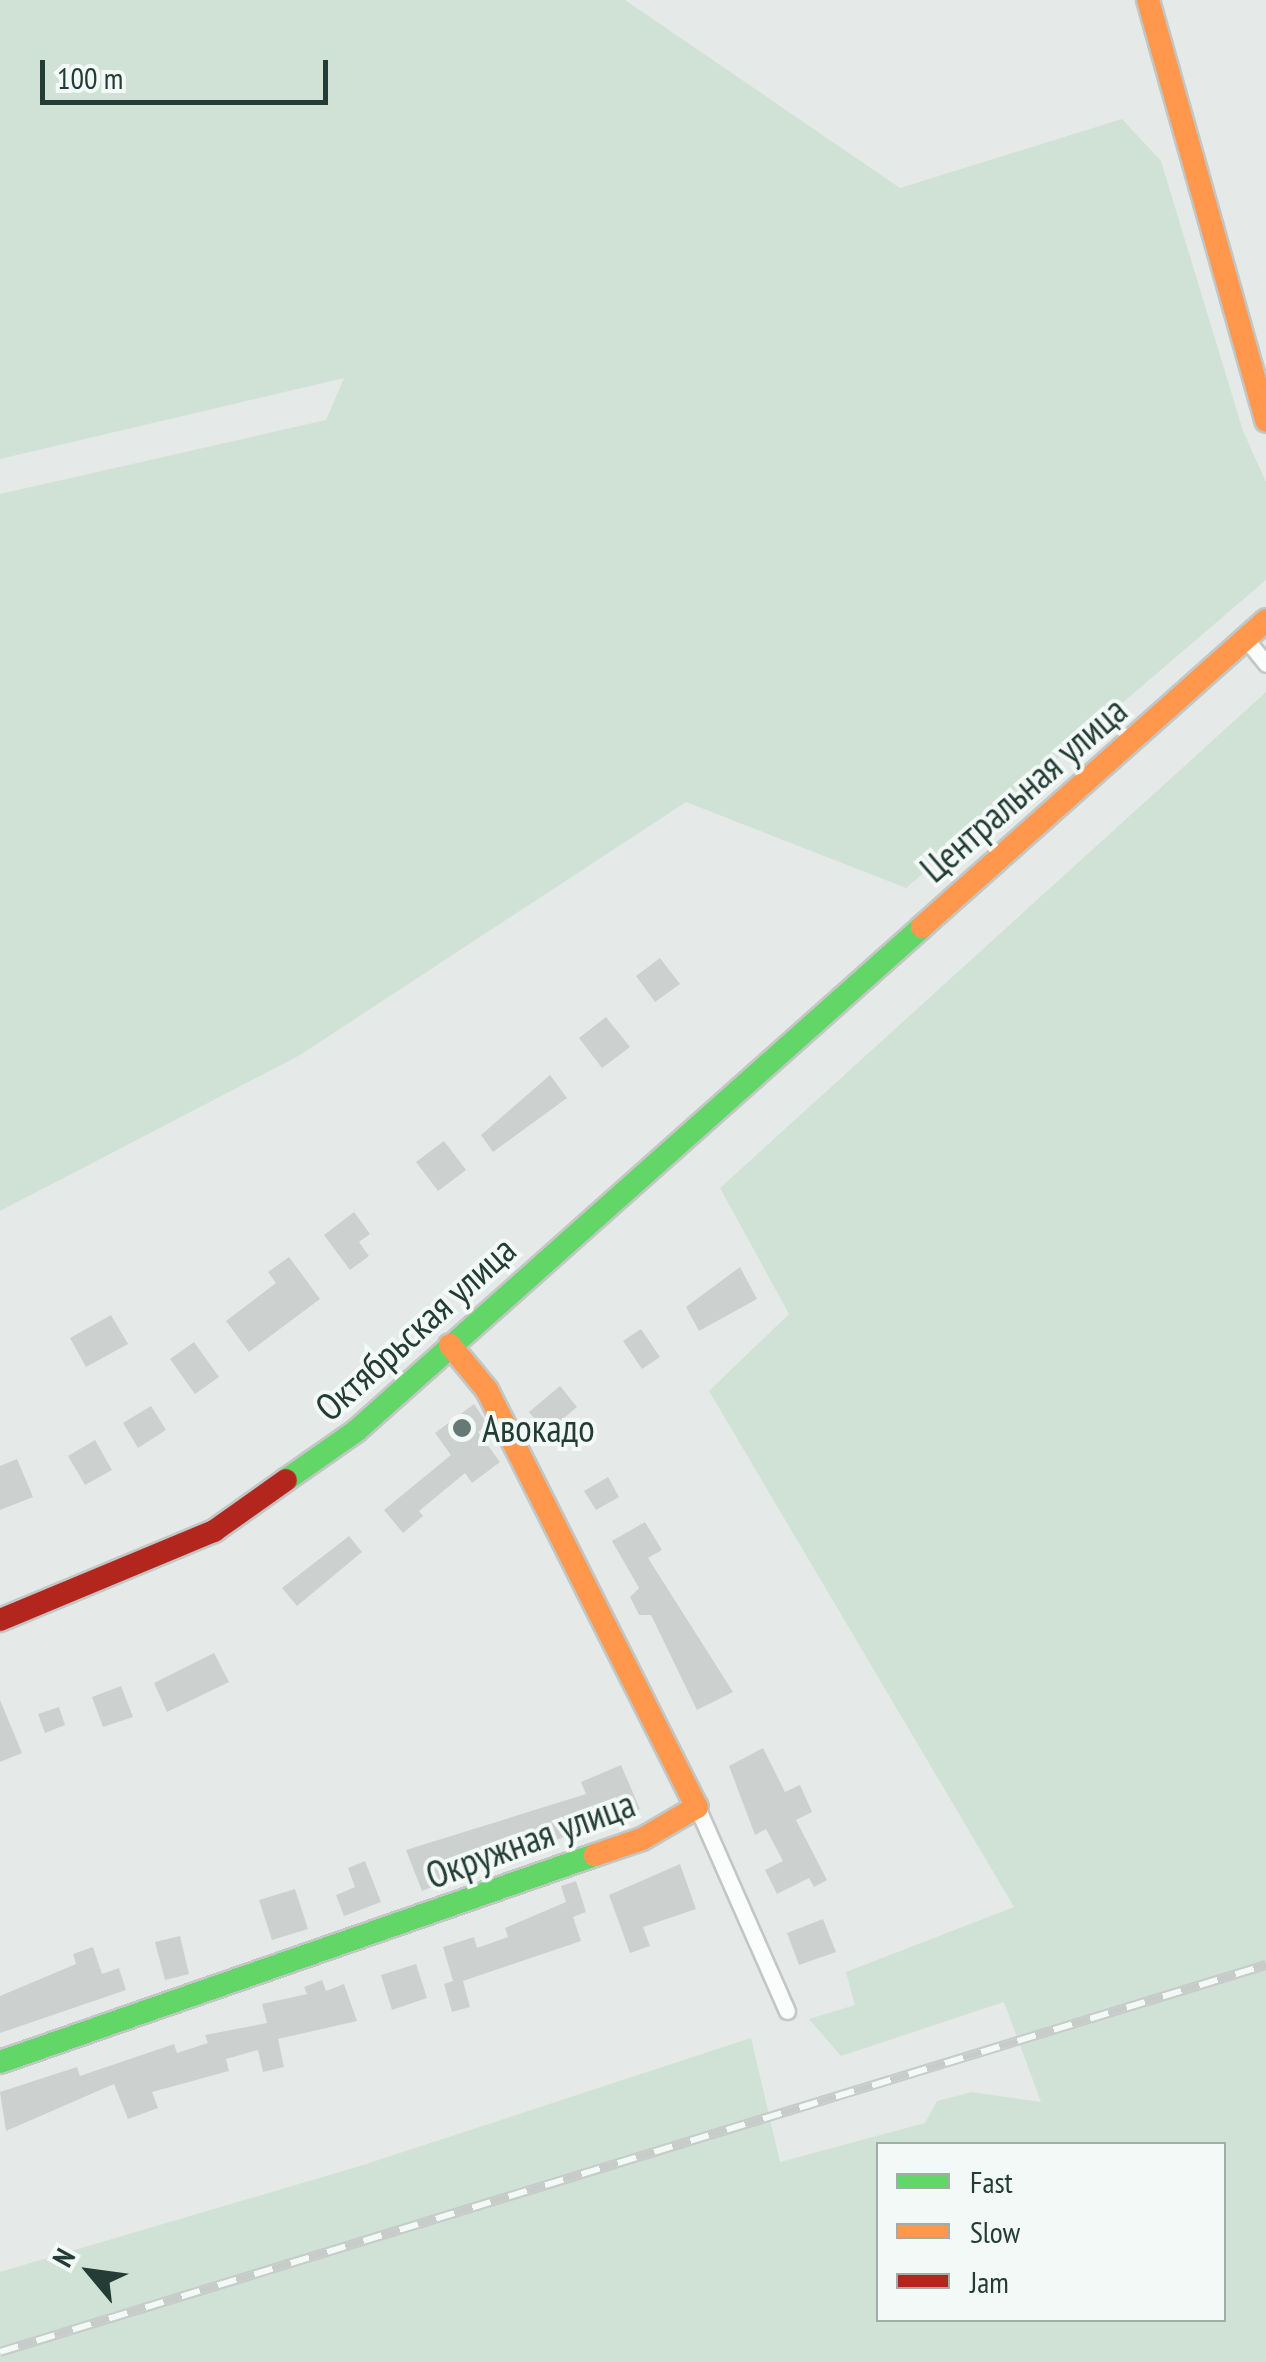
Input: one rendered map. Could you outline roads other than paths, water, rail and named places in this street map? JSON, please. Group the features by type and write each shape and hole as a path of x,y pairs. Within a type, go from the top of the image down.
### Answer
{"street":[{"path":"1148,0 1266,421"},
{"name":"Центральная улица","path":"826,1009 1266,620"},
{"path":"1246,639 1266,664"},
{"name":"Октябрьская улица","path":"0,1620 214,1531 356,1431 826,1009"},
{"name":"Окружная улица","path":"0,2062 642,1840 697,1807 488,1390 450,1345"},
{"path":"697,1807 787,2011"}],"railway":[{"path":"0,2352 1266,1965"}],"place":[{"name":"Авокадо","path":"462,1428"}]}
